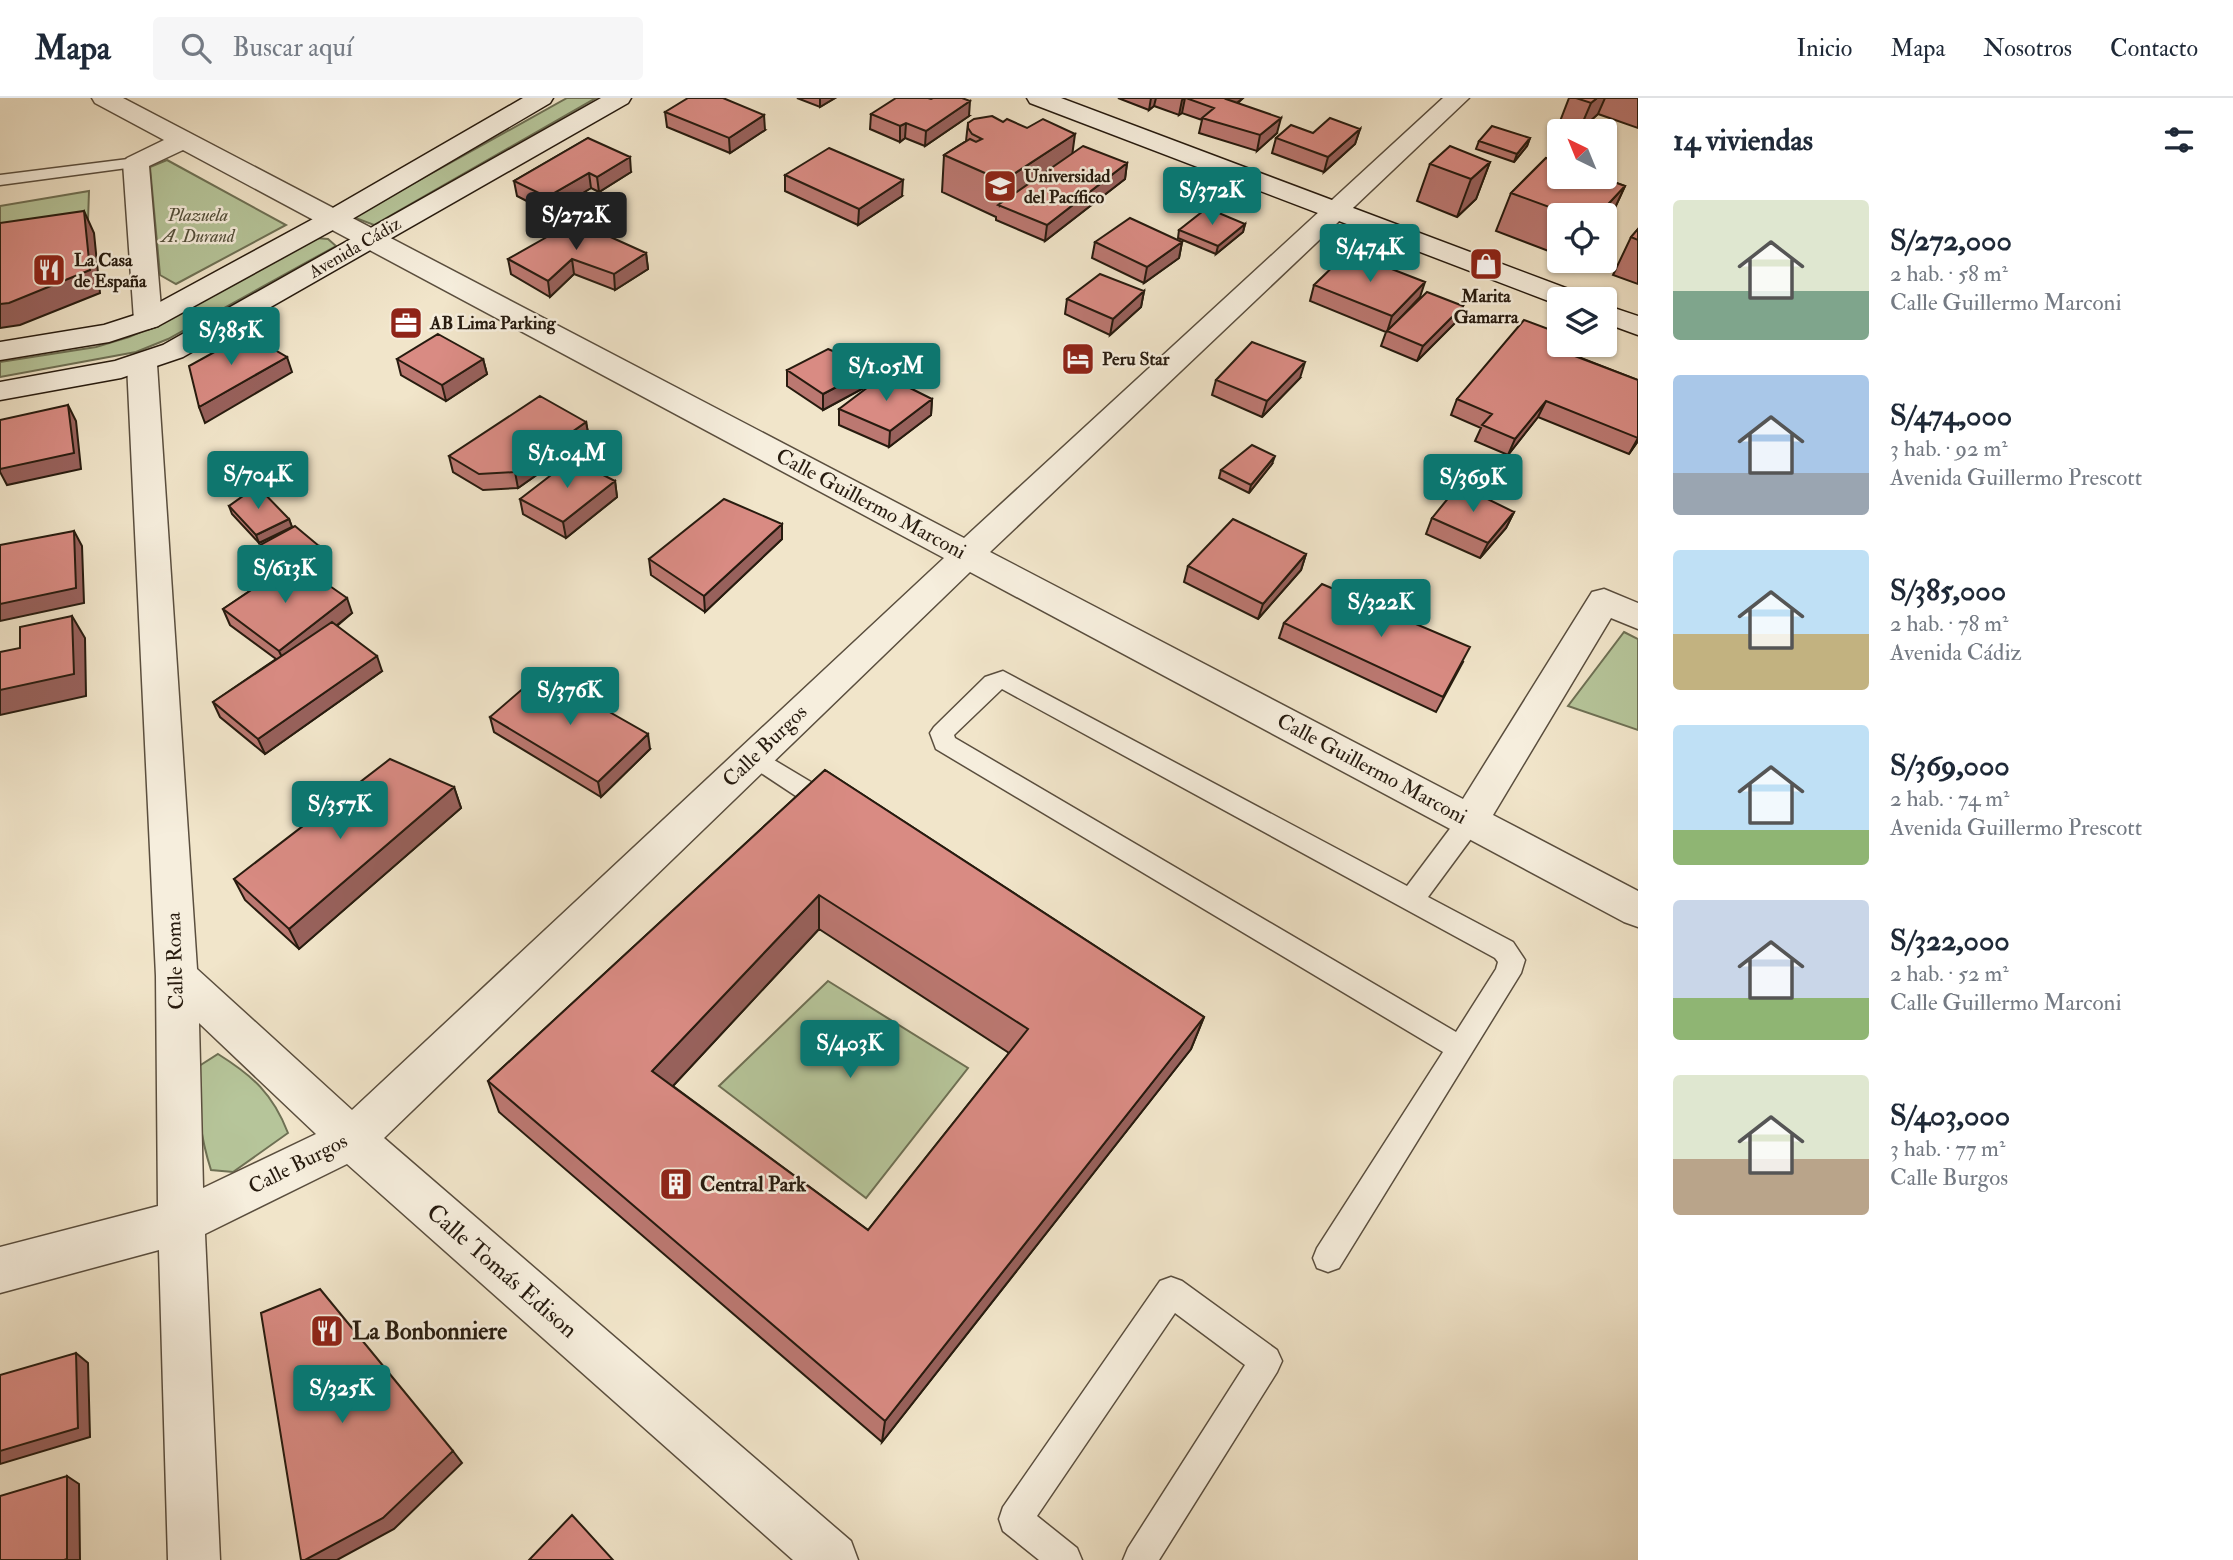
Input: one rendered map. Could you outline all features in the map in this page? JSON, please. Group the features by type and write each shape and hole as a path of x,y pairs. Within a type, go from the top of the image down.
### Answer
{"street":[{"name":"Calle Guillermo Marconi","path":"104,98 1638,910"},
{"name":"Avenida Cádiz","path":"0,351 109,333 148,320 332,219 541,98"},
{"name":"Avenida Cádiz","path":"0,391 142,364 173,351 619,98"},
{"path":"1039,98 1547,291"},
{"name":"Calle Burgos","path":"0,1270 181,1222 352,1139 967,555 1457,98"},
{"path":"148,320 136,163 184,140"},
{"path":"1617,318 1638,326"},
{"name":"Calle Roma","path":"142,364 177,976 181,1222 194,1560"},
{"path":"1469,821 1604,601 1638,617"},
{"name":"Calle Tomás Edison","path":"177,976 352,1139 832,1560"}],"lane":[{"path":"0,180 136,163"},
{"path":"1328,1258 1508,973 1512,960 1504,950 1003,680 993,683 942,733 944,743 1459,1048"},
{"path":"754,757 852,819"},
{"path":"1411,900 1469,821"},
{"path":"1065,1560 1016,1519 1171,1292 1266,1361 1140,1560"}],"green space":[{"path":"567,98 596,98 374,225 353,217"},
{"name":"Plazuela A. Durand","path":"167,160 286,225 176,284 160,275 150,167"},
{"path":"89,191 88,221 0,238 0,206"},
{"path":"316,238 328,239 336,246 168,339 136,352 0,377 0,362 96,347 159,324"},
{"path":"1624,632 1638,639 1638,730 1568,706"},
{"path":"828,981 968,1068 866,1198 719,1086"},
{"path":"218,1054 242,1070 260,1087 276,1107 288,1133 233,1172 211,1170 200,1120 196,1068"}],"building":[{"path":"688,98 723,98 764,115 729,138 665,112"},
{"path":"896,98 962,98 970,101 926,131 906,123 900,126 871,114"},
{"path":"1186,98 1227,98 1281,118 1260,135 1202,118 1214,108"},
{"path":"1576,98 1597,98 1591,103"},
{"path":"992,116 1003,122 1007,119 1027,128 1043,119 1075,134 1003,181 944,155 970,139 976,142 982,139 972,134 968,123 974,119"},
{"path":"1330,118 1360,129 1328,157 1276,138 1291,125 1313,133"},
{"path":"1492,126 1530,138 1517,154 1479,141"},
{"path":"588,138 630,157 597,177 589,173 547,197 514,181"},
{"path":"1083,146 1127,163 1047,225 998,205"},
{"path":"1450,146 1490,162 1471,179 1430,164"},
{"path":"829,148 903,180 859,209 785,175"},
{"path":"1546,158 1547,189 1617,189 1617,183 1625,186 1609,203 1547,203 1547,206 1511,193"},
{"path":"1207,208 1245,224 1218,246 1179,230"},
{"path":"84,211 90,270 9,303 0,304 0,223"},
{"path":"1130,218 1182,242 1147,267 1095,242"},
{"path":"575,221 646,253 614,274 572,259 548,281 508,259"},
{"path":"1638,229 1638,240 1631,237"},
{"path":"1348,252 1425,282 1392,316 1314,285"},
{"path":"1100,274 1144,291 1113,319 1067,299"},
{"path":"1427,292 1463,306 1423,346 1387,331"},
{"path":"1524,320 1547,329 1547,357 1577,357 1638,380 1638,438 1546,401 1515,439 1482,425 1492,414 1457,399"},
{"path":"247,334 287,357 199,407 189,366"},
{"path":"438,334 483,359 442,385 397,359"},
{"path":"1252,342 1305,362 1267,401 1216,380"},
{"path":"828,349 873,368 823,394 787,370"},
{"path":"884,375 932,399 890,431 839,409"},
{"path":"540,396 586,422 515,472 479,474 449,456"},
{"path":"68,405 74,453 0,469 0,420"},
{"path":"1252,445 1275,456 1251,485 1221,470"},
{"path":"572,459 615,481 563,522 520,499"},
{"path":"1459,485 1514,512 1488,543 1432,518"},
{"path":"257,486 289,519 256,535 229,506"},
{"path":"724,499 782,524 704,596 649,559"},
{"path":"1233,519 1306,554 1263,604 1188,566"},
{"path":"295,526 319,546 265,576 242,555"},
{"path":"74,531 76,588 0,604 0,545"},
{"path":"294,561 347,598 279,651 223,609"},
{"path":"1322,584 1470,647 1443,697 1284,623"},
{"path":"72,616 74,674 0,690 0,652 20,648 20,627"},
{"path":"332,622 377,656 258,739 213,702"},
{"path":"541,673 648,734 598,782 490,717"},
{"path":"390,759 454,787 289,929 234,879"},
{"name":"Central Park","path":"825,770 1204,1017 885,1421 488,1081","holes":["819,895 1028,1029 868,1230 652,1071"]},
{"path":"320,1289 453,1451 383,1518 301,1560 261,1313"},
{"path":"76,1353 78,1428 0,1451 0,1375"},
{"path":"67,1476 67,1559 0,1560 0,1496"},
{"path":"572,1515 613,1560 529,1560"}],"place":[{"name":"Universidad del Pacífico","path":"1000,186"},
{"name":"Marita Gamarra","path":"1486,264"},
{"name":"La Casa de España","path":"49,270"},
{"name":"AB Lima Parking","path":"406,323"},
{"name":"Peru Star","path":"1078,359"},
{"name":"Central Park","path":"676,1184"},
{"name":"La Bonbonniere","path":"327,1331"}]}
